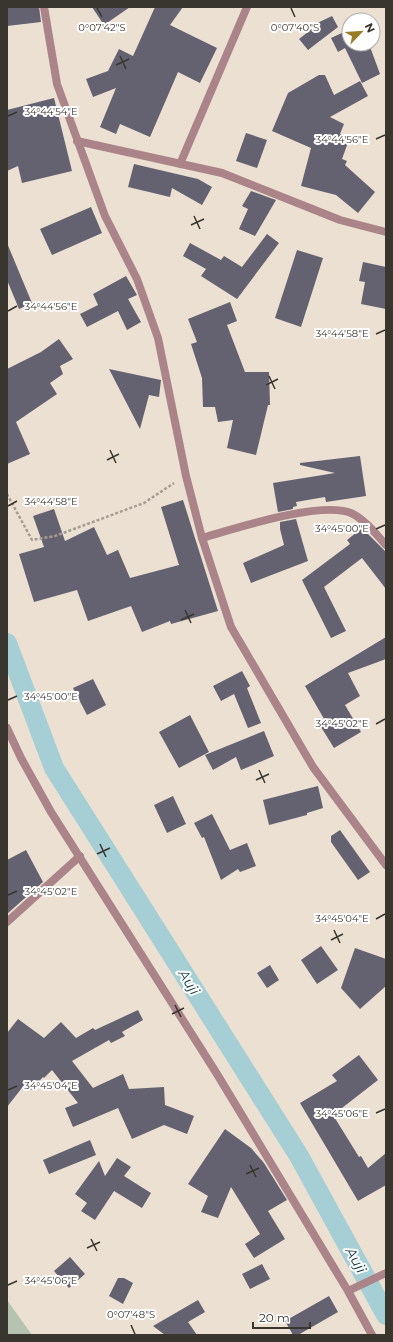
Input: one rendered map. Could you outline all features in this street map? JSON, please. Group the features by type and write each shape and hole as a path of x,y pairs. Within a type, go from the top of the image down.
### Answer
{"street":[{"path":"44,7 57,84 105,216 137,279 158,338 186,476 202,538 231,627 314,767 386,865"},
{"path":"180,164 247,7"},
{"path":"77,141 222,173 340,220 386,232"},
{"path":"202,538 266,519 297,512 332,510 351,513 365,522 386,545"},
{"path":"7,728 21,758 51,812 213,1068 348,1291 372,1335"},
{"path":"7,922 80,856"},
{"path":"348,1291 386,1273"}],"path":[{"path":"7,494 32,540 55,536 144,503 186,476"}],"green space":[{"path":"7,1300 32,1335 7,1335"}],"building":[{"path":"7,7 39,7 41,22 7,26"},
{"path":"92,7 130,7 104,25"},
{"path":"155,7 183,7 170,25 217,48 200,83 178,72 150,137 120,124 116,134 100,127 116,88 93,97 86,79 108,71 119,49 133,56"},
{"path":"332,16 338,27 308,50 299,39 313,28 309,27"},
{"path":"341,33 341,50 338,52 331,38"},
{"path":"347,52 372,52 380,74 362,83"},
{"path":"319,75 325,75 334,95 360,81 368,96 330,117 344,124 340,134 350,137 342,159 347,161 345,165 375,192 358,213 336,195 301,186 311,148 272,131 288,93"},
{"path":"54,98 72,171 22,183 18,166 7,171 7,110"},
{"path":"246,133 267,140 257,168 236,161"},
{"path":"134,164 198,179 212,187 202,205 172,188 170,197 128,187"},
{"path":"251,191 276,200 255,236 239,229 248,209 242,206"},
{"path":"91,207 102,233 52,255 40,229"},
{"path":"267,234 279,243 237,299 201,276 206,269 183,256 190,243 221,260 224,256 242,267"},
{"path":"7,243 32,303 19,309 7,280"},
{"path":"297,250 323,258 301,327 275,318"},
{"path":"363,262 386,267 386,309 361,304 365,282 359,281"},
{"path":"126,276 137,295 128,299 141,322 127,330 118,311 87,327 80,314 98,305 93,294"},
{"path":"230,302 237,321 227,325 245,372 269,372 270,405 268,405 256,455 227,448 233,420 218,422 215,407 203,407 202,378 191,344 197,342 188,319"},
{"path":"59,339 73,359 60,366 63,374 50,383 57,394 16,422 30,454 7,464 7,369 41,352"},
{"path":"109,369 161,380 159,397 149,395 140,429"},
{"path":"360,456 366,496 326,502 325,497 296,502 297,506 293,507 293,509 278,512 273,483 335,473 300,465 300,463"},
{"path":"183,500 218,611 171,624 170,621 142,632 131,606 88,621 77,590 34,602 19,554 44,547 33,516 54,509 65,541 94,527 107,555 118,550 130,578 179,565 161,507"},
{"path":"296,519 308,561 251,583 243,563 284,545 280,522"},
{"path":"362,528 386,552 386,589 362,558 324,587 346,631 331,638 302,580 350,544 347,540"},
{"path":"386,637 386,659 348,673 360,696 345,705 361,732 334,748 321,727 327,724 305,686"},
{"path":"242,671 250,686 247,688 261,723 248,728 234,694 221,701 213,686"},
{"path":"93,679 106,705 87,715 73,688"},
{"path":"190,715 209,752 179,768 159,732"},
{"path":"264,731 274,756 241,770 236,757 213,770 205,755"},
{"path":"318,786 323,808 307,813 307,815 269,825 263,800"},
{"path":"173,796 186,824 167,833 154,805"},
{"path":"212,814 230,850 247,843 256,866 240,872 238,869 221,880 204,837 202,838 194,823"},
{"path":"340,830 370,872 358,880 331,842 331,836"},
{"path":"26,850 43,882 7,914 7,860"},
{"path":"321,946 338,970 317,984 301,960"},
{"path":"355,948 386,959 386,986 360,1009 341,988"},
{"path":"270,965 279,980 267,988 257,973"},
{"path":"138,1010 143,1020 122,1032 125,1036 111,1043 109,1040 72,1061 93,1088 123,1074 129,1089 164,1087 165,1105 194,1116 187,1134 164,1125 132,1139 118,1108 73,1127 65,1108 78,1103 52,1070 31,1090 25,1084 7,1107 7,1033 18,1019 44,1038 61,1022 76,1038 93,1028 95,1030"},
{"path":"359,1055 378,1080 333,1115 359,1157 361,1156 368,1168 386,1153 386,1185 358,1201 300,1103 337,1081 332,1075"},
{"path":"225,1129 251,1148 264,1163 287,1200 268,1211 285,1239 254,1258 245,1244 260,1234 231,1187 218,1218 201,1212 208,1196 188,1184"},
{"path":"90,1140 96,1155 49,1174 43,1160"},
{"path":"117,1158 131,1167 124,1176 151,1193 142,1208 114,1191 95,1220 81,1211 87,1203 75,1194 99,1161 105,1176"},
{"path":"70,1257 85,1274 69,1288 54,1271"},
{"path":"262,1264 270,1279 250,1289 242,1274"},
{"path":"118,1278 124,1278 133,1283 123,1304 109,1296"},
{"path":"329,1296 338,1312 298,1335 293,1335 285,1321"},
{"path":"198,1300 205,1312 188,1322 197,1335 165,1335 153,1326"}],"waterway":[{"name":"Auji","path":"7,643 54,768 299,1156 386,1315"}]}
